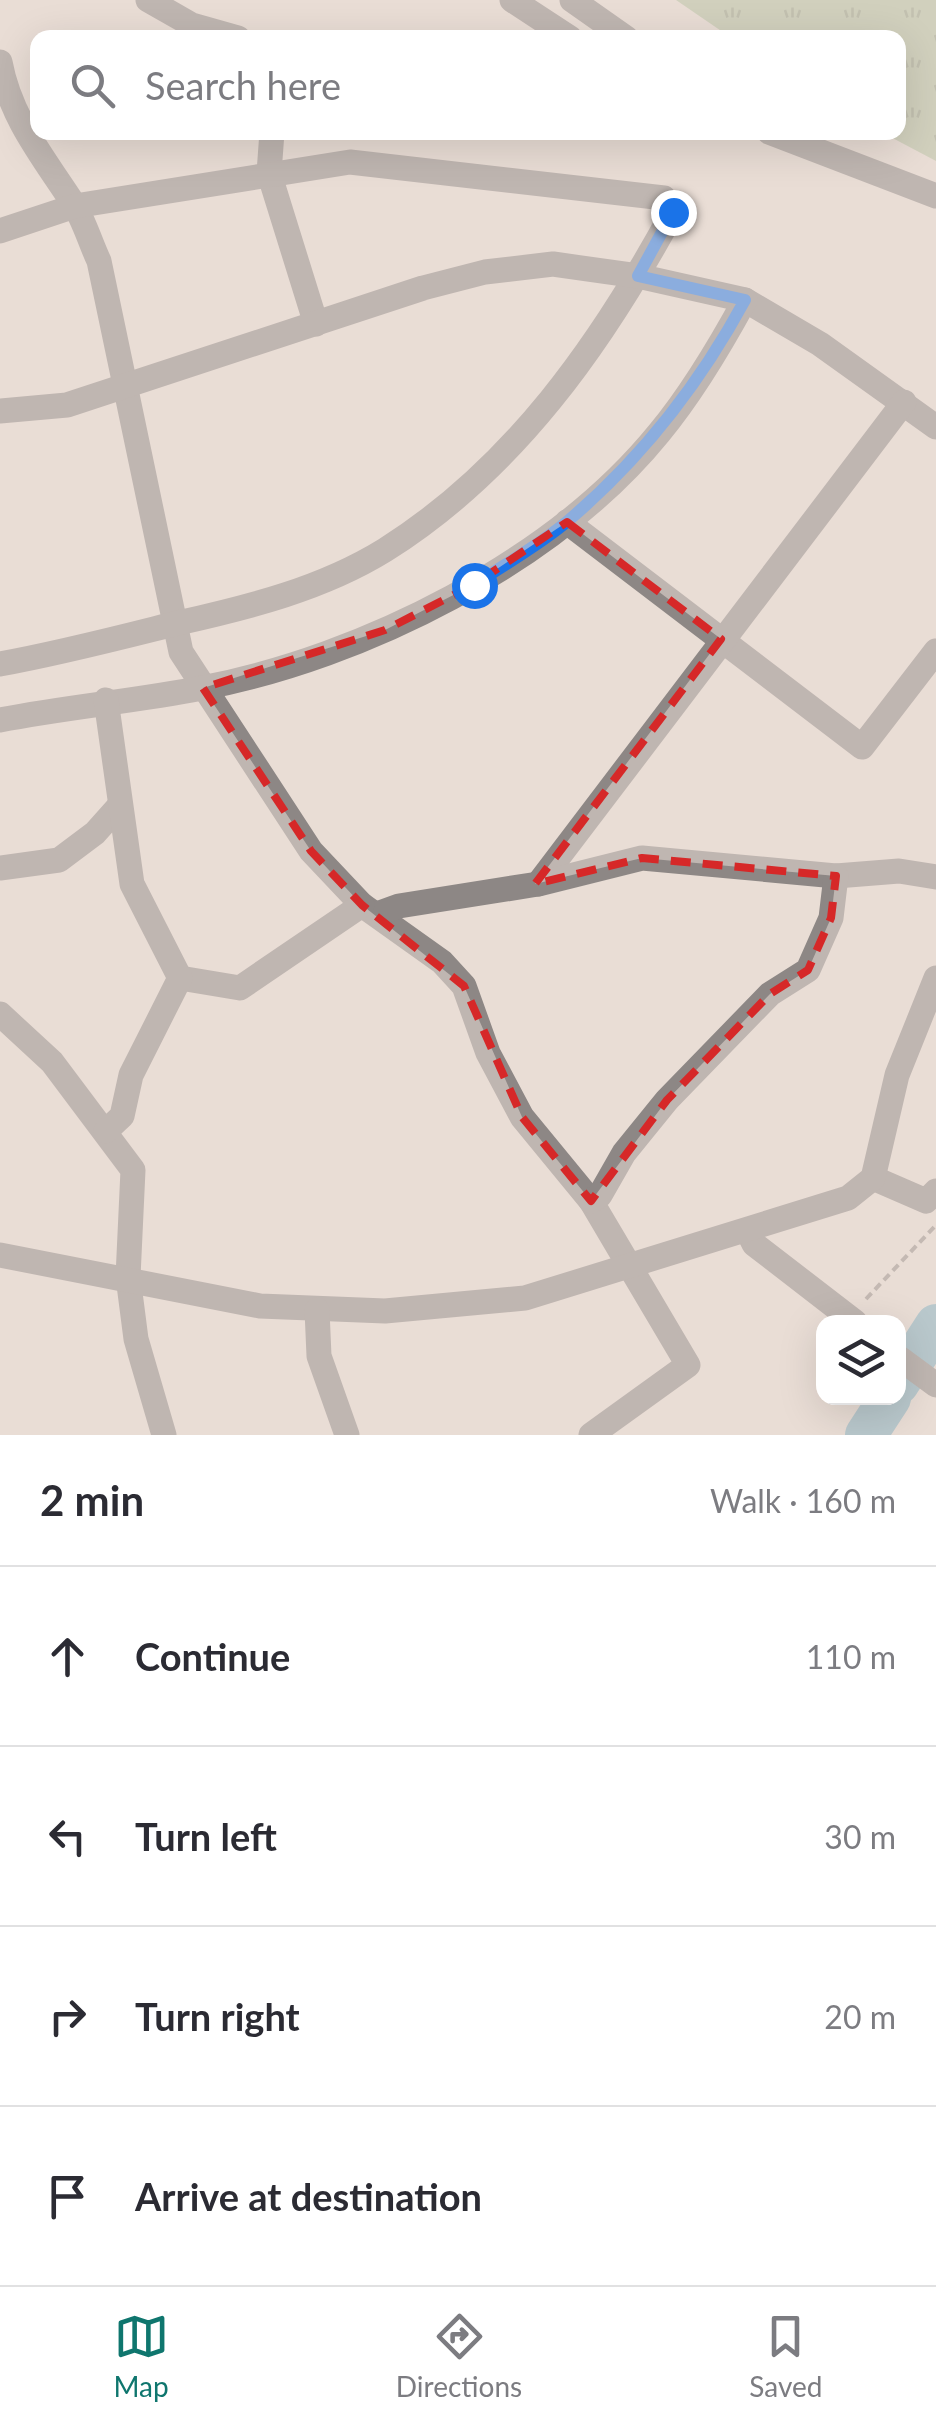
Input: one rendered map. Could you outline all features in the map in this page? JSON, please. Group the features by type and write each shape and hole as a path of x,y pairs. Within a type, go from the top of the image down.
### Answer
{"street":[{"path":"512,0 558,30"},
{"path":"572,0 615,30"},
{"path":"163,4 192,25 210,30"},
{"path":"0,62 5,92 35,151 75,206 98,261 122,388 182,652 311,851 370,909 442,962 464,986 488,1053 522,1118 590,1200 688,1364 591,1435"},
{"path":"271,140 269,173 316,324"},
{"path":"791,140 936,196"},
{"path":"0,231 75,206 350,162 664,198 673,212 638,276 528,432 399,539 269,603 174,624 96,647 0,664"},
{"path":"0,411 67,405 486,272 554,264 638,276 745,300 936,426"},
{"path":"0,720 106,700 203,688 385,630 474,585 567,522 657,436 711,362 745,300"},
{"path":"538,884 904,402"},
{"path":"567,522 862,746 936,651"},
{"path":"106,700 132,884 180,978"},
{"path":"0,868 59,860 95,833 120,805"},
{"path":"180,978 240,988 370,909 538,884 642,858 836,876 899,871 936,876"},
{"path":"590,1200 600,1195 624,1153 666,1100 770,994 808,970 831,918 836,876"},
{"path":"106,1131 122,1116 132,1076 180,978"},
{"path":"0,1254 260,1306 317,1310 384,1311 525,1298 628,1269 848,1198 873,1178 896,1075 936,978"},
{"path":"0,1014 52,1062 133,1170 128,1278 136,1340 164,1435"},
{"path":"873,1178 926,1201 936,1191"},
{"path":"748,1232 754,1244 846,1315"},
{"path":"317,1310 319,1356 347,1435"},
{"path":"906,1362 936,1385"}],"path":[{"path":"857,1315 936,1225"}],"highlighted area":[{"path":"567,522 721,639 535,884 642,858 836,876 831,918 808,970 770,994 667,1100 591,1201 522,1117 464,986 362,905 311,851 203,688 385,630 473,585"}],"green space":[{"path":"676,0 936,0 936,161 896,140 906,140 906,30 720,30"}],"waterway":[{"path":"906,1372 936,1325"},
{"path":"866,1435 885,1405"}],"route":[{"path":"474,585 567,522 657,436 711,362 745,300 638,276 673,212"}]}
